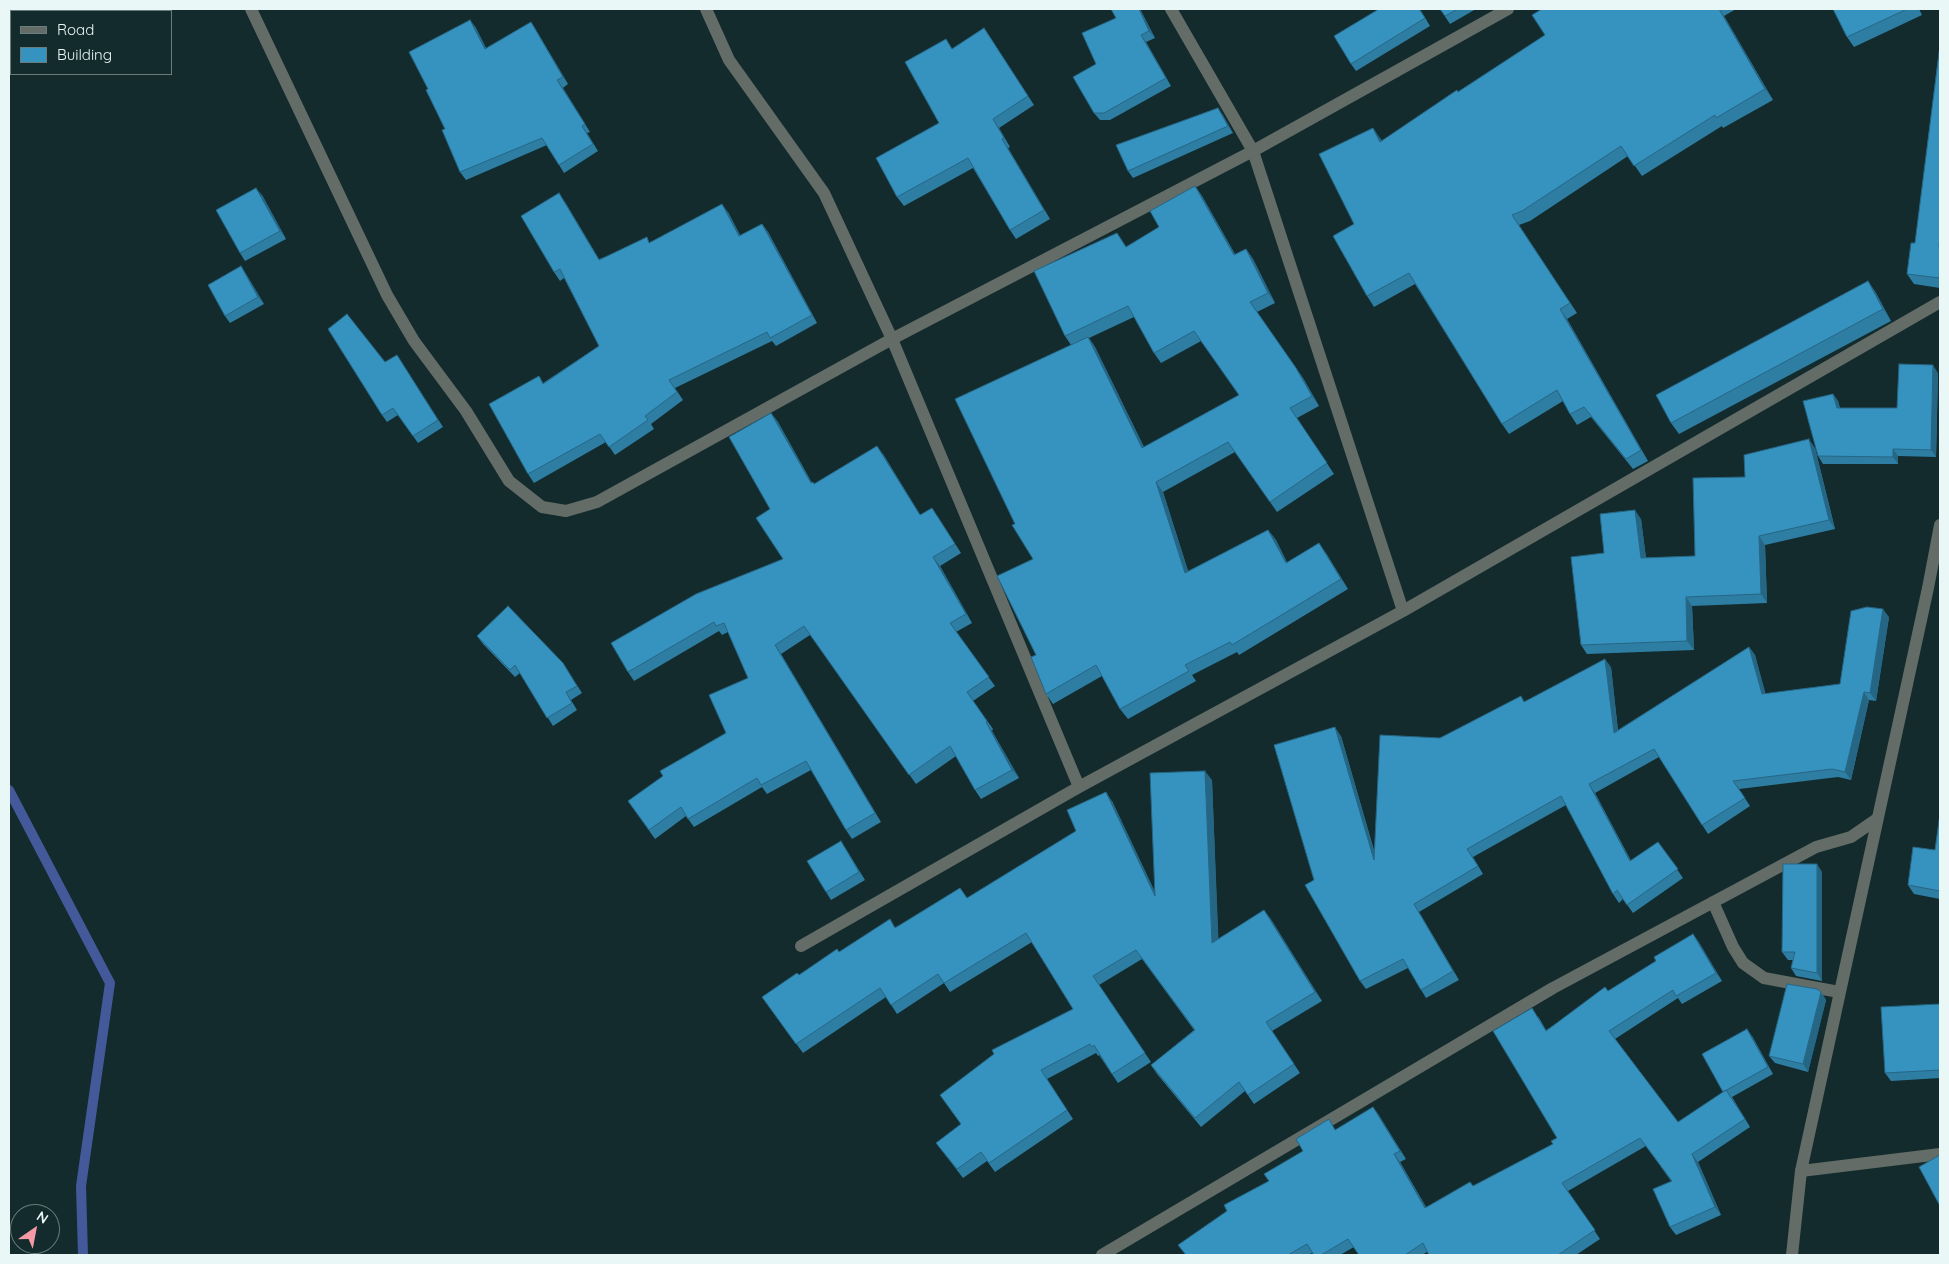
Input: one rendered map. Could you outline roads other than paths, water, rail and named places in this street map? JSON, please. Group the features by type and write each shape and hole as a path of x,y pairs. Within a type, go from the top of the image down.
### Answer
{"street":[{"path":"251,9 387,295 414,341 466,411 509,481 542,507 566,511 597,502 892,339 1253,151 1508,9"},
{"path":"706,9 729,60 824,193 892,339 1079,787"},
{"path":"1171,9 1253,151 1402,611"},
{"path":"801,946 1079,787 1402,611 1940,302"},
{"path":"1792,1255 1801,1171 1928,588 1940,525"},
{"path":"1102,1255 1553,988 1816,847 1851,837 1877,819"},
{"path":"1713,902 1733,947 1743,963 1764,978 1839,992"},
{"path":"1801,1171 1940,1154"}],"waterway":[{"path":"9,790 110,983 81,1186 83,1255"}]}
